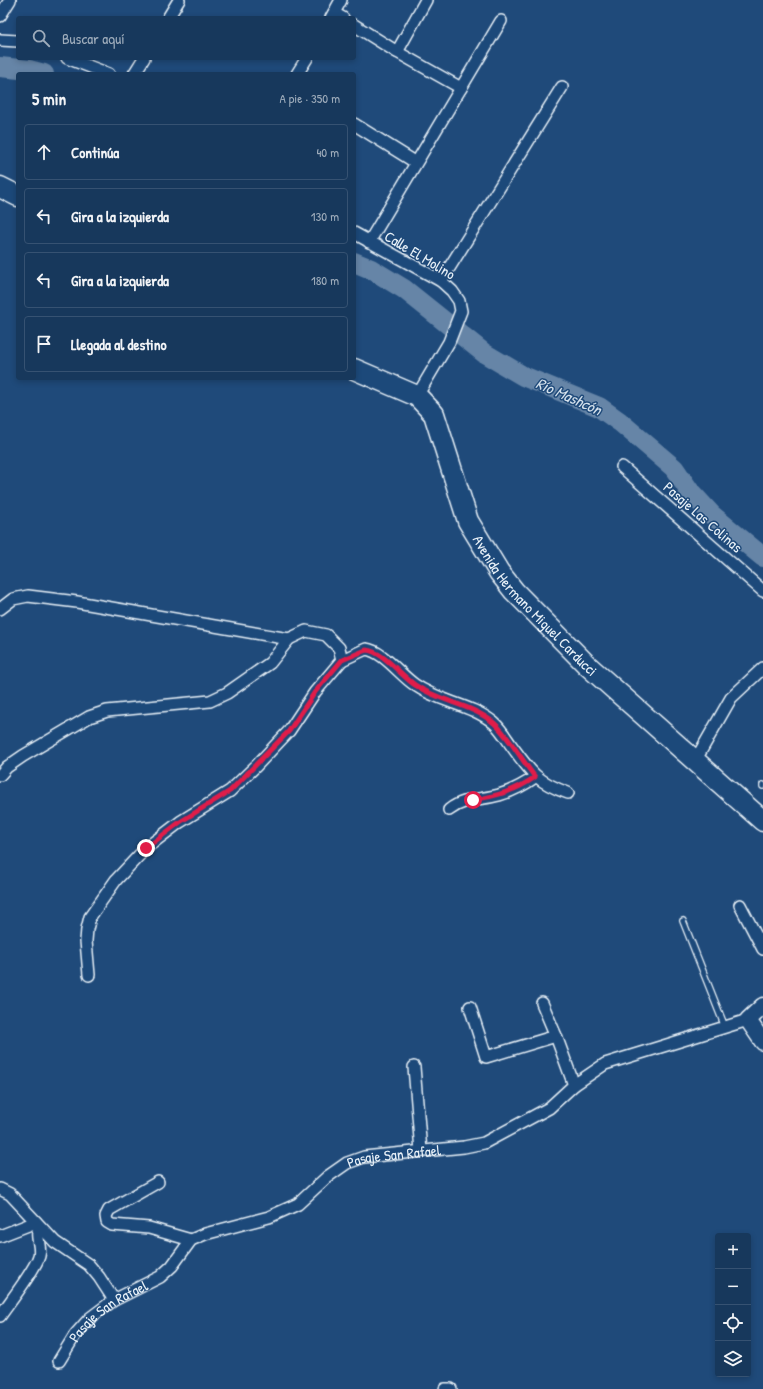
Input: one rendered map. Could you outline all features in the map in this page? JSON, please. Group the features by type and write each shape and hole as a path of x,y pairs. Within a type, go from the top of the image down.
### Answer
{"highway":[{"path":"0,187 16,195"},
{"name":"Avenida Hermano Miguel Carducci","path":"356,370 417,396 434,414 468,522 499,572 514,591 587,665 763,822"}],"street":[{"path":"0,16 10,0"},
{"path":"169,16 179,0"},
{"path":"336,16 341,0"},
{"path":"397,52 426,0"},
{"path":"369,242 415,162 501,21"},
{"path":"356,26 397,52 461,88"},
{"path":"0,40 16,41"},
{"path":"72,60 104,72"},
{"path":"135,72 143,60"},
{"path":"298,72 306,60"},
{"path":"441,282 562,87"},
{"path":"356,125 415,162"},
{"name":"Calle El Molino","path":"356,234 441,282 452,291 458,301 461,311 449,342 417,396"},
{"name":"Pasaje Las Colinas","path":"622,467 763,591"},
{"path":"0,609 13,599 28,596 77,602 289,639"},
{"path":"0,775 23,756 88,717 107,711 210,701 227,693 270,663 289,639 306,631 326,635 339,648 342,660"},
{"path":"89,975 86,941 90,916 116,880 146,848 180,822 230,791 289,731 315,692 342,660 366,650 372,650 405,677 424,690 471,709 487,718 501,731 535,777 548,785 568,793"},
{"path":"696,761 731,698 763,668"},
{"path":"449,810 461,802 499,795 516,789 535,777"},
{"path":"740,905 763,948"},
{"path":"542,1003 574,1085"},
{"path":"470,1006 486,1057 556,1036"},
{"name":"Pasaje San Rafael","path":"59,1361 75,1335 90,1318 114,1300 160,1277 172,1266 191,1240 205,1234 269,1217 298,1204 327,1178 347,1163 364,1157 464,1147 484,1142 549,1108 574,1085 605,1064 748,1020 763,1006"},
{"path":"748,1020 763,1042"},
{"path":"414,1067 421,1151"},
{"path":"158,1182 109,1210 106,1216 107,1222 112,1225 149,1228 191,1240"},
{"path":"0,1189 10,1194 56,1242 89,1265 114,1300"},
{"path":"0,1236 38,1224"},
{"path":"0,1316 38,1260 42,1249 37,1237 38,1224"},
{"path":"445,1389 451,1389"}],"lane":[{"path":"683,921 725,1026"}],"waterway":[{"name":"Río Mashcón","path":"0,67 36,72"},
{"name":"Río Mashcón","path":"356,263 371,269 404,289 484,353 523,376 599,407 620,422 674,468 689,490 712,515 763,557"}],"route":[{"path":"146,848 180,822 230,791 289,731 315,692 342,660 366,650 372,650 378,653 415,685 434,696 471,709 495,724 535,777 516,789 499,795 473,800"}]}
